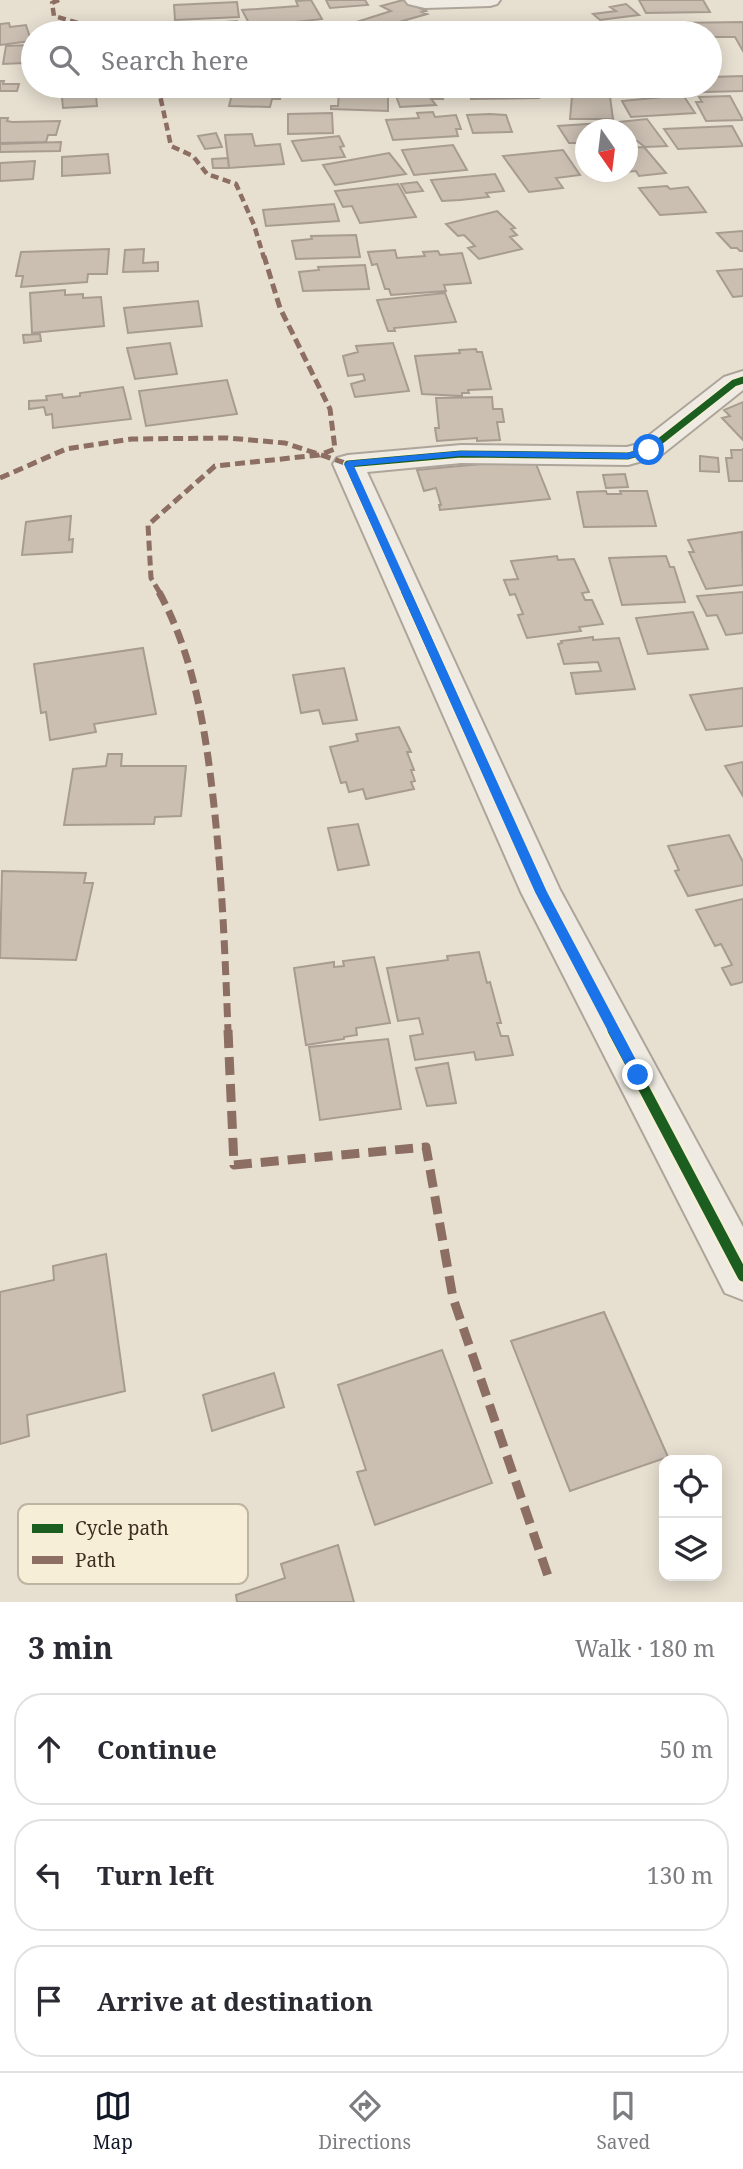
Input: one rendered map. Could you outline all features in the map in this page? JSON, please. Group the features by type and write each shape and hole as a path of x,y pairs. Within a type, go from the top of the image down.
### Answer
{"street":[{"path":"415,0 490,0"},
{"path":"743,380 734,383 649,450 628,456 461,454 348,464 541,892 743,1276"}],"building":[{"path":"311,0 322,19 248,21 242,10 298,6 296,1"},
{"path":"326,0 365,0 368,5 330,8"},
{"path":"403,0 427,14 402,21 360,21 391,11 381,6"},
{"path":"639,0 703,0 710,12 646,13"},
{"path":"237,2 239,17 175,20 174,5"},
{"path":"626,4 639,15 600,20 593,14 616,11 610,7"},
{"path":"722,22 743,22 743,51 735,37 722,37"},
{"path":"9,23 10,27 21,26 21,42 0,45 0,24"},
{"path":"21,45 21,63 3,64 6,46"},
{"path":"743,76 743,91 722,92 722,77"},
{"path":"0,81 4,81 3,84 19,84 17,91 0,91"},
{"path":"730,96 743,120 706,121 696,102 702,102 700,98"},
{"path":"62,98 96,98 97,106 63,108"},
{"path":"231,98 280,98 272,99 270,107 229,106"},
{"path":"339,98 388,98 388,111 331,109 331,106 338,106"},
{"path":"397,98 443,99 431,99 436,105 400,107"},
{"path":"471,98 539,98 471,99"},
{"path":"572,98 610,98 613,119 570,119"},
{"path":"685,98 695,113 631,117 622,101"},
{"path":"433,112 435,117 456,115 461,129 456,129 458,136 393,140 386,120 419,118 417,113"},
{"path":"332,113 333,133 288,134 288,114"},
{"path":"467,115 506,115 512,132 473,133"},
{"path":"0,118 8,118 7,121 12,122 60,121 56,135 48,135 46,142 0,143"},
{"path":"647,119 667,146 645,147 638,142 638,120"},
{"path":"575,125 575,143 569,143 558,126"},
{"path":"732,126 743,146 678,149 664,129"},
{"path":"216,133 222,147 205,149 198,136"},
{"path":"252,134 255,146 280,144 284,164 229,168 225,135"},
{"path":"339,136 345,157 302,161 292,141"},
{"path":"61,142 60,151 0,152 0,144"},
{"path":"453,145 467,170 414,175 402,150"},
{"path":"638,147 644,147 666,173 639,176"},
{"path":"563,150 575,168 575,176 556,178 563,188 529,192 503,156"},
{"path":"389,153 406,174 335,185 323,165"},
{"path":"108,154 110,173 62,176 62,157"},
{"path":"228,158 229,168 213,168 212,159"},
{"path":"35,161 33,179 0,181 0,163"},
{"path":"495,174 504,191 486,193 489,197 460,200 442,201 431,180"},
{"path":"417,182 423,191 406,193 401,184"},
{"path":"398,184 416,217 360,223 352,206 343,207 335,191"},
{"path":"667,186 670,189 688,187 706,212 660,215 639,188"},
{"path":"334,204 339,221 266,226 263,210"},
{"path":"497,211 515,228 511,229 517,235 510,237 522,249 479,259 468,248 475,246 464,235 458,236 446,224"},
{"path":"743,231 743,251 731,248 717,233"},
{"path":"356,235 360,257 296,259 292,241 312,239 311,236"},
{"path":"109,249 107,274 88,274 87,282 21,287 23,276 16,276 21,252"},
{"path":"144,249 143,263 158,262 158,271 123,272 125,250"},
{"path":"395,250 397,258 425,256 423,252 438,251 440,255 462,253 471,283 444,285 446,291 391,295 389,289 385,289 377,264 372,265 368,252"},
{"path":"365,265 369,289 303,291 299,272 319,270 318,267"},
{"path":"743,269 743,296 733,297 717,271"},
{"path":"65,290 65,295 101,297 104,326 32,333 30,293"},
{"path":"445,293 456,322 394,328 395,331 388,331 377,300"},
{"path":"198,301 202,326 128,333 124,308"},
{"path":"40,334 41,341 24,343 23,335"},
{"path":"170,343 177,374 135,379 127,348"},
{"path":"393,343 409,391 355,397 351,384 365,380 363,374 348,376 343,356 358,352 356,346"},
{"path":"476,349 477,352 482,352 491,389 468,390 469,393 462,393 462,396 422,394 415,356 460,353 459,350"},
{"path":"227,380 237,414 146,426 139,391"},
{"path":"123,387 131,419 53,428 52,414 46,415 44,407 29,409 29,401 47,400 46,396 62,394 63,398"},
{"path":"492,397 493,409 502,409 504,422 497,422 500,440 477,441 477,438 437,441 435,428 439,428 436,398"},
{"path":"743,402 743,440 722,418 730,416 724,410"},
{"path":"731,450 743,450 743,481 729,481 726,458 732,458"},
{"path":"700,456 718,458 719,472 700,471"},
{"path":"534,459 550,499 440,510 436,488 424,491 417,470"},
{"path":"625,474 628,487 606,488 603,475"},
{"path":"606,491 607,494 621,494 620,491 647,491 656,526 584,527 577,492"},
{"path":"71,516 69,540 73,539 72,552 22,555 26,522"},
{"path":"742,532 743,585 706,589 689,552 694,552 688,540"},
{"path":"557,556 558,560 574,559 589,592 582,593 585,600 592,600 603,624 579,627 581,631 527,638 518,615 523,614 515,594 510,595 504,580 518,579 511,561"},
{"path":"666,556 670,567 674,567 685,602 622,605 609,558"},
{"path":"743,592 743,633 726,635 717,615 707,616 697,596"},
{"path":"693,612 708,649 648,654 636,618"},
{"path":"593,637 593,640 619,638 635,689 576,694 571,673 601,671 598,662 564,664 558,644 562,643 561,641"},
{"path":"143,648 156,714 94,724 96,732 50,740 46,712 41,713 34,664"},
{"path":"344,668 357,720 323,724 319,710 301,713 293,675"},
{"path":"743,688 743,726 706,730 690,695"},
{"path":"399,727 411,752 407,752 414,770 411,770 415,781 411,782 414,789 366,799 363,789 349,792 346,782 341,783 330,747 358,741 356,734"},
{"path":"108,754 122,754 121,766 186,766 181,816 155,817 154,824 64,825 73,769 106,766"},
{"path":"743,762 743,796 725,766"},
{"path":"358,824 369,865 338,870 328,828"},
{"path":"729,835 743,862 743,885 688,896 675,871 679,870 668,846"},
{"path":"2,871 86,873 84,883 93,883 76,960 0,958"},
{"path":"743,899 743,982 731,985 722,968 732,965 721,944 715,946 696,910"},
{"path":"479,952 501,1023 497,1023 501,1036 508,1036 513,1055 476,1060 474,1052 415,1060 410,1036 423,1034 419,1018 398,1021 387,968 448,960 447,956"},
{"path":"374,957 390,1023 356,1028 357,1035 344,1039 306,1045 294,968 334,962 334,967 344,966 343,961"},
{"path":"388,1039 401,1109 320,1120 309,1047"},
{"path":"448,1063 456,1103 427,1106 416,1068"},
{"path":"106,1254 125,1391 27,1415 29,1436 0,1444 0,1292 54,1280 53,1266"},
{"path":"604,1312 667,1455 659,1455 659,1460 570,1491 511,1341"},
{"path":"442,1350 492,1483 375,1525 357,1472 366,1470 338,1385"},
{"path":"274,1373 284,1407 212,1431 203,1395"},
{"path":"338,1545 354,1602 237,1602 236,1595 285,1578 281,1564"}],"marked path":[{"path":"59,0 52,3 54,16 71,21"},
{"path":"161,98 171,146 193,156 207,174 236,184 254,225 280,308 330,409 335,449 319,455 215,466 148,525 151,578 176,623 205,725 222,874 234,1165 426,1147 453,1298 549,1579"},
{"path":"0,478 66,449 132,439 228,438 285,443 348,464"}],"cycle path":[{"path":"743,380 734,383 649,450 628,456 461,454 348,464 541,892 743,1276"}],"route":[{"path":"638,1075 541,892 348,464 461,454 628,456 649,450"}]}
